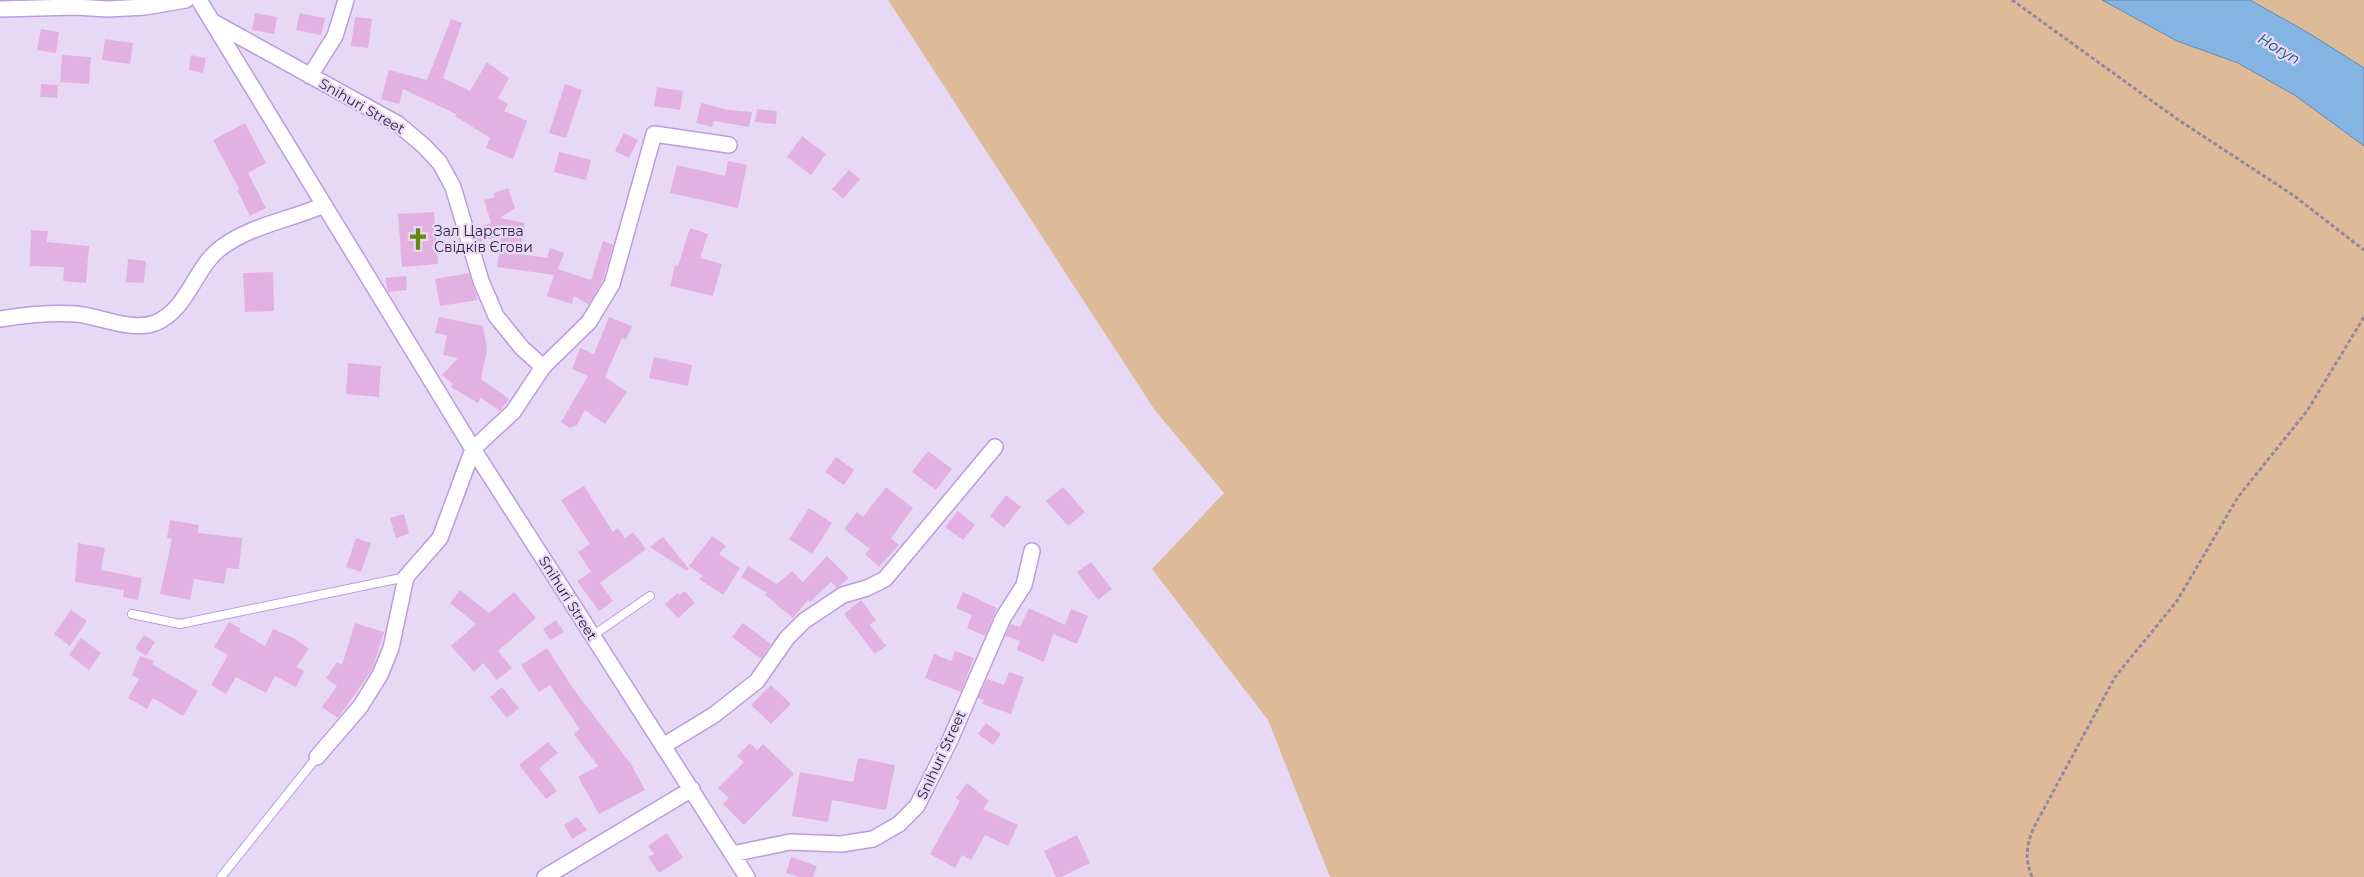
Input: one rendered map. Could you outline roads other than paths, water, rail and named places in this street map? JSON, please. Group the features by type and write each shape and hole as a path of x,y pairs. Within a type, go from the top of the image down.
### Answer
{"street":[{"path":"0,9 75,7 108,9 145,7 186,0"},
{"name":"Snihuri Street","path":"199,0 473,449 747,877"},
{"name":"Snihuri Street","path":"310,76 336,36 346,0"},
{"name":"Snihuri Street","path":"214,22 398,124 424,146 440,163 453,187 481,281 496,316 522,348 543,367"},
{"path":"317,757 360,707 380,675 391,648 406,577 440,538 473,449 513,412 543,367 589,322 612,284 654,134 729,145"},
{"path":"0,319 55,313 78,314 139,325 153,323 165,318 177,307 209,260 221,248 247,232 300,216 324,205"},
{"path":"663,746 714,715 757,681 787,638 804,621 843,595 867,588 885,579 995,447"},
{"name":"Snihuri Street","path":"732,854 790,842 841,844 873,839 899,824 917,806 950,740 1002,618 1024,585 1032,550"},
{"path":"545,877 692,789"}],"lane":[{"path":"132,614 180,624 406,577"},
{"path":"592,636 650,596"},
{"path":"221,877 317,757"}],"water":[{"name":"Horyn","path":"2102,0 2250,0 2307,32 2364,68 2364,146 2296,96 2238,63 2177,41"}],"place":[{"name":"Зал Царства Свідків Єгови","path":"418,239"}]}
